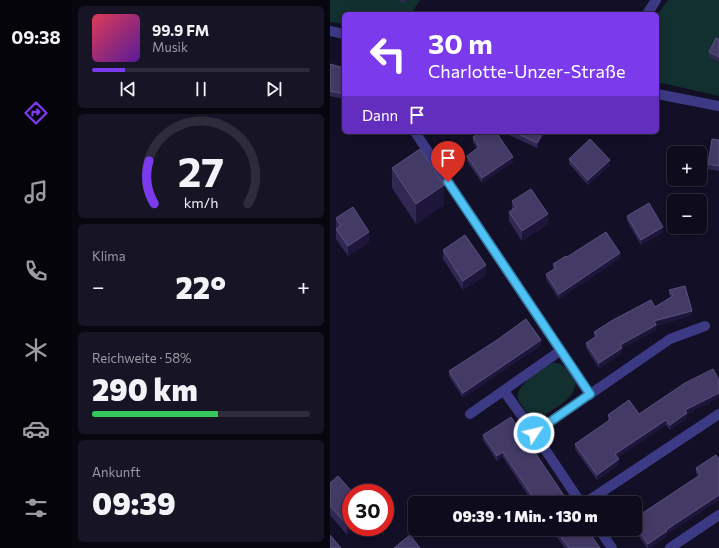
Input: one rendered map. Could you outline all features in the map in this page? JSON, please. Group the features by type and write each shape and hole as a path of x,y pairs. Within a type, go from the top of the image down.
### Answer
{"street":[{"path":"648,12 656,0"},
{"path":"330,31 342,34"},
{"path":"659,94 719,106"},
{"path":"416,134 590,394"},
{"path":"534,433 670,338 705,326"},
{"path":"470,414 560,351"},
{"path":"504,391 576,496"},
{"path":"596,496 719,414"},
{"path":"670,548 719,515"},
{"path":"604,536 612,548"}],"green space":[{"path":"330,0 420,0 412,12 342,12 342,24 330,22"},
{"path":"668,0 719,0 719,96 659,82 659,12"},
{"path":"552,363 561,364 567,369 576,383 574,389 562,404 539,418 532,417 527,413 519,401 518,395 520,389 523,384 535,374"}],"building":[{"path":"716,38 719,39 719,57 709,52"},
{"path":"330,64 342,67 342,94 330,91"},
{"path":"478,134 497,134 513,157 482,178 467,156 479,147 473,137"},
{"path":"518,134 542,134 537,143"},
{"path":"590,139 610,160 588,180 569,159"},
{"path":"712,139 719,140 719,166 708,164"},
{"path":"420,149 444,185 416,204 392,168"},
{"path":"531,189 548,214 522,231 509,212 516,207 512,201"},
{"path":"649,203 663,227 641,240 627,216"},
{"path":"353,207 369,232 348,246 336,229 341,226 336,218"},
{"path":"606,232 620,253 559,294 546,274 556,268 553,264 566,256 567,257"},
{"path":"465,235 486,265 463,281 443,250"},
{"path":"685,286 692,311 654,321 656,325 620,345 622,348 599,363 586,343 597,336 594,332 651,300 655,307 673,296 669,290"},
{"path":"526,319 541,340 463,393 449,371"},
{"path":"713,369 719,380 719,393 685,410 687,413 670,425 666,420 615,454 619,459 597,475 575,444 611,419 608,415 629,400 639,414 685,383"},
{"path":"511,417 564,496 532,496 503,452 497,456 483,435"},
{"path":"716,455 719,459 719,495 666,530 667,531 648,544 642,535 642,513 700,475 696,468"},
{"path":"338,476 345,484 342,484 342,519 330,506 330,483"},
{"path":"330,535 341,548 330,548"},
{"path":"411,536 420,548 394,548"},
{"path":"560,536 592,536 600,548 569,548"}],"route":[{"path":"448,182 590,394 534,433"}]}
